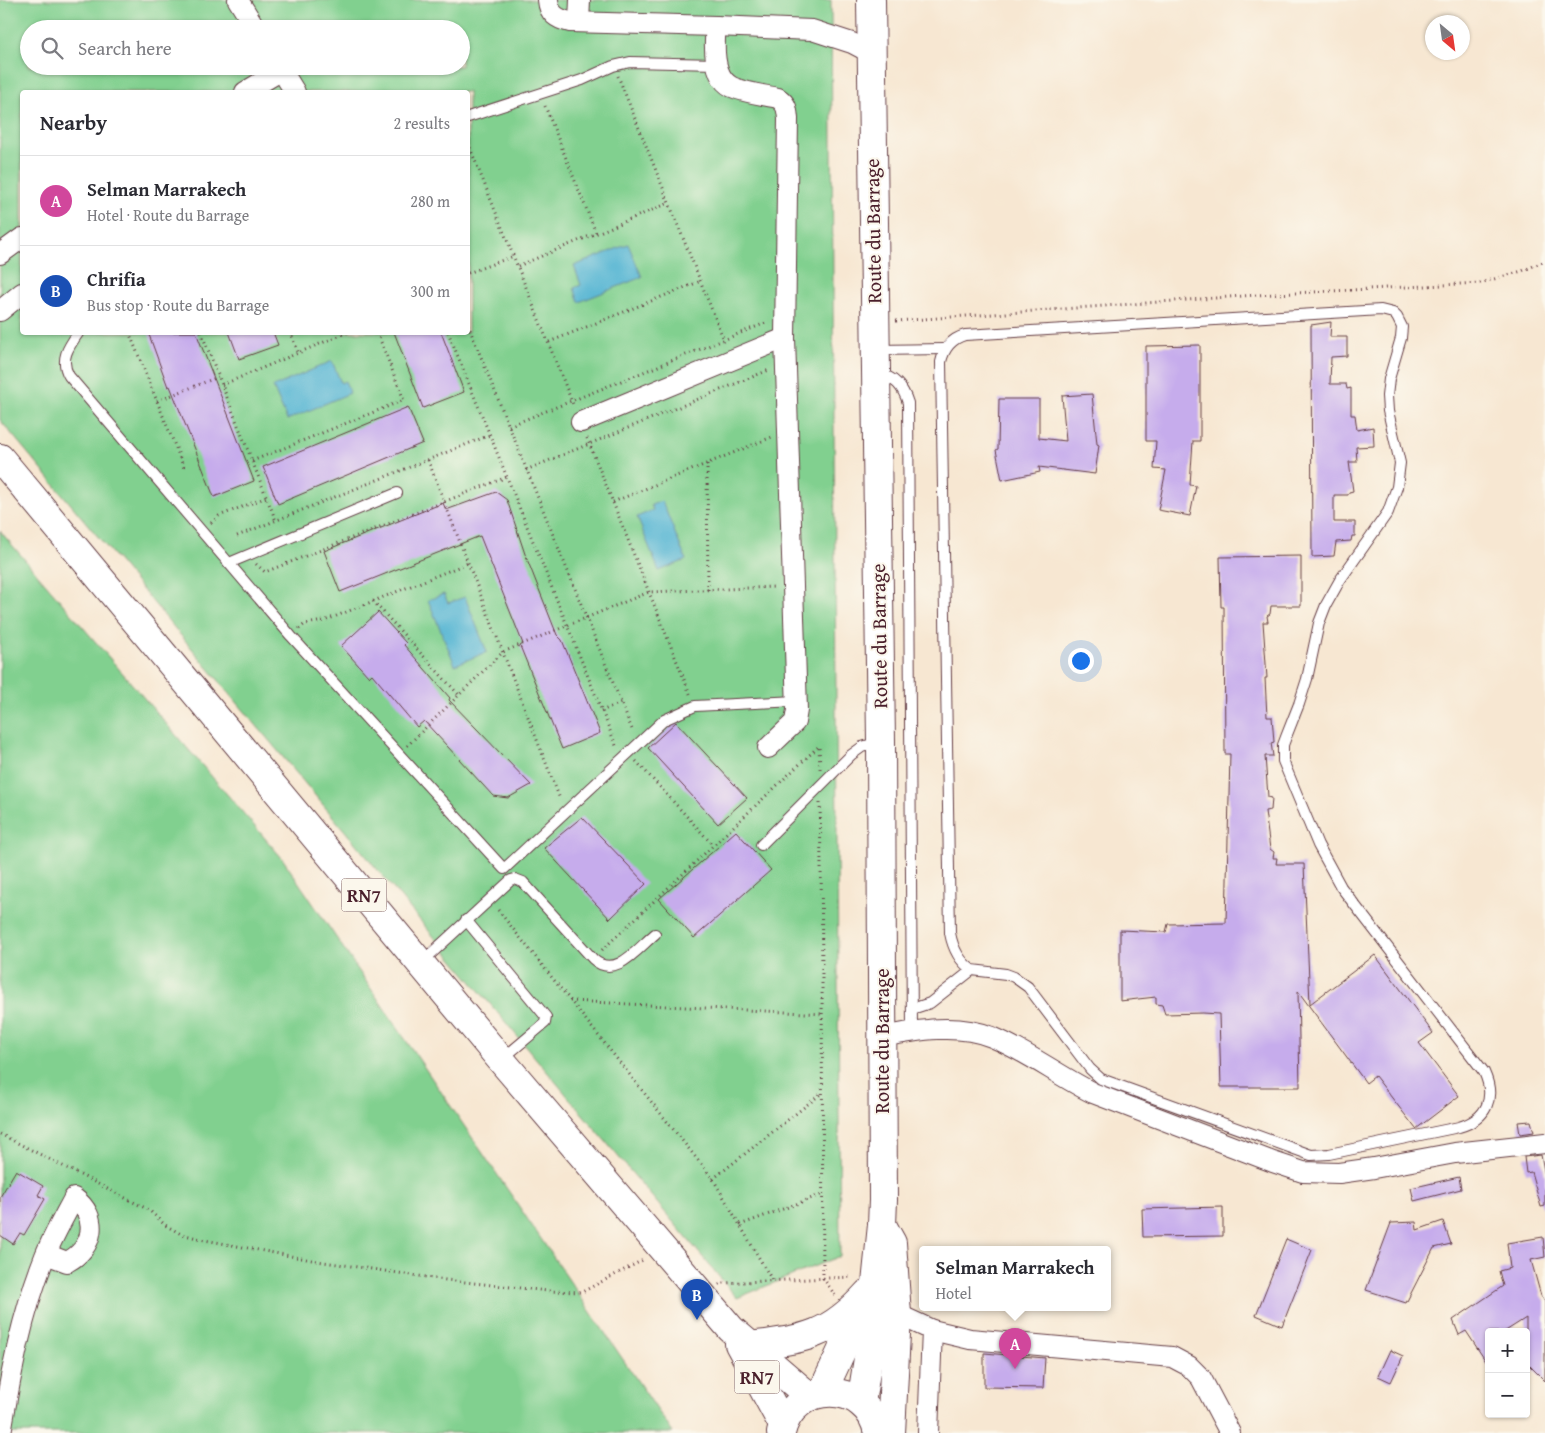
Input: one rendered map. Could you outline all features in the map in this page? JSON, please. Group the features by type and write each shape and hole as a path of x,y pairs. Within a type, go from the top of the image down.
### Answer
{"main road":[{"name":"Route du Barrage","path":"862,1403 869,1352 873,1280 882,1225 881,741 871,0"},
{"name":"RN7","path":"0,458 501,1060 703,1295 741,1338 816,1395 798,1404 790,1413 782,1429"},
{"path":"882,1225 892,1243 897,1314 891,1433"},
{"name":"Route du Barrage","path":"816,1395 873,1280"},
{"path":"741,1338 794,1341 817,1334 849,1313 873,1280"},
{"name":"RN7","path":"741,1338 782,1429"},
{"path":"816,1395 836,1392 850,1396 862,1403 871,1413 878,1433"}],"street":[{"path":"238,0 250,20"},
{"path":"548,0 551,14 559,20 812,30 852,43 871,54"},
{"path":"579,22 580,0"},
{"path":"716,26 714,56 720,73 731,86 778,98 785,102 787,108 785,364 797,701 795,722 768,748"},
{"path":"248,90 270,75"},
{"path":"285,75 294,90"},
{"path":"0,254 20,239"},
{"path":"0,311 20,295"},
{"path":"580,422 785,338"},
{"path":"882,1038 912,1031 967,1031 991,1037 1016,1049 1093,1093 1303,1172 1348,1172 1455,1153 1545,1143"},
{"path":"1,1433 16,1347 28,1304 46,1254"},
{"path":"897,1314 932,1330 970,1339 1172,1357 1189,1366 1201,1378 1230,1433"},
{"path":"928,1433 932,1330"}],"lane":[{"path":"470,115 582,80 613,66 630,62 717,64"},
{"path":"1381,310 1397,317 1402,333 1389,379 1387,396 1391,425 1400,463 1397,487 1388,512 1340,580 1326,605 1319,623 1307,679 1283,746 1283,761 1332,874 1350,900 1484,1072 1490,1094 1481,1115 1474,1121 1459,1127 1329,1154 1303,1153 1101,1079 1090,1069 1022,981 1006,974 972,970 965,965 955,950 950,933 941,362 945,349 954,340 965,335 1381,310"},
{"path":"77,335 68,346 64,359 65,369 69,376 292,636 504,869 664,720 695,706 797,701"},
{"path":"912,1031 908,403 904,390 896,381 885,375 875,362 945,349"},
{"path":"230,564 397,493"},
{"path":"761,846 857,750 881,741"},
{"path":"421,964 511,880 520,880 593,959 602,966 619,965 655,934"},
{"path":"466,920 546,1017 545,1023 501,1060"},
{"path":"912,1009 930,1003 972,970"}],"path":[{"path":"613,66 724,340"},
{"path":"540,93 596,233"},
{"path":"518,266 669,203"},
{"path":"470,273 514,256"},
{"path":"874,322 1256,295 1480,283 1515,274 1545,261"},
{"path":"548,342 700,281"},
{"path":"509,426 770,321"},
{"path":"470,330 638,744"},
{"path":"130,335 184,468"},
{"path":"202,335 276,521"},
{"path":"291,335 299,354"},
{"path":"222,385 341,335"},
{"path":"252,461 404,400 378,335"},
{"path":"449,335 602,711 625,757 713,845"},
{"path":"526,470 785,364"},
{"path":"156,401 218,377"},
{"path":"613,502 788,430"},
{"path":"237,536 490,435"},
{"path":"428,460 565,812"},
{"path":"707,464 708,590"},
{"path":"248,556 265,572 507,477"},
{"path":"202,531 219,516 267,497"},
{"path":"292,636 305,624 324,621 468,562"},
{"path":"399,754 503,652 649,592 793,587"},
{"path":"373,601 459,695"},
{"path":"602,711 621,703"},
{"path":"593,959 819,746 824,1014 822,1093 823,1278 849,1313"},
{"path":"490,900 712,1179 772,1280"},
{"path":"570,1001 824,1014"},
{"path":"712,1179 822,1093"},
{"path":"0,1134 149,1210 165,1225 181,1234 316,1261 446,1280 548,1291 582,1292 664,1249"},
{"path":"740,1225 823,1194"},
{"path":"703,1295 722,1283 823,1278 873,1280"}],"green space":[{"path":"0,0 831,0 840,1256 737,1298 0,420"},
{"path":"0,531 282,858 673,1433 0,1433"}],"water":[{"path":"628,244 642,277 579,302 574,288 581,285 574,266"},
{"path":"332,361 341,383 345,381 350,393 287,420 273,387"},
{"path":"662,501 686,560 659,571 637,517 653,510 651,505"},
{"path":"444,594 448,603 465,597 487,652 455,665 428,600"}],"building":[{"path":"1331,322 1330,337 1347,337 1347,356 1331,357 1330,384 1346,384 1347,389 1351,388 1351,415 1355,415 1357,430 1373,427 1374,446 1356,447 1357,462 1349,462 1353,491 1349,492 1348,495 1334,495 1334,522 1355,522 1355,536 1352,536 1351,541 1336,542 1334,556 1312,557 1311,325"},
{"path":"149,335 197,335 254,481 214,497 170,386 168,387"},
{"path":"230,335 274,335 278,345 239,359"},
{"path":"395,335 442,335 464,392 423,408"},
{"path":"1200,345 1200,441 1193,441 1190,485 1196,486 1190,516 1158,510 1166,470 1154,469 1156,441 1146,441 1146,346"},
{"path":"1092,394 1097,444 1099,445 1095,474 1039,467 1040,472 1002,480 996,450 998,449 999,399 1039,399 1039,438 1066,441 1062,396"},
{"path":"408,407 423,443 278,504 263,467"},
{"path":"496,492 507,500 525,554 557,635 562,640 600,733 562,749 520,646 523,644 480,536 340,592 324,551 443,503 446,510"},
{"path":"1301,556 1301,606 1271,606 1270,614 1267,616 1268,622 1263,622 1267,678 1265,678 1267,717 1272,717 1274,742 1271,743 1273,756 1265,756 1268,797 1272,798 1271,810 1265,811 1270,849 1274,852 1273,858 1277,858 1276,864 1304,864 1310,1004 1375,955 1433,1033 1419,1043 1459,1096 1416,1129 1375,1076 1366,1083 1298,991 1300,1087 1221,1087 1219,1014 1165,1014 1162,1005 1156,1004 1156,997 1120,1001 1120,930 1166,932 1168,924 1226,923 1230,754 1225,754 1224,607 1221,607 1220,557"},
{"path":"378,612 406,643 404,645 450,698 449,700 531,785 508,798 493,796 424,721 417,727 372,674 369,677 341,646"},
{"path":"676,722 747,798 718,824 648,748"},
{"path":"582,817 646,884 610,919 544,848"},
{"path":"736,831 771,870 694,938 659,899"},
{"path":"1531,1121 1534,1132 1520,1134 1518,1122"},
{"path":"1541,1155 1545,1176 1545,1206 1541,1207 1531,1172 1526,1173 1524,1157"},
{"path":"16,1170 43,1186 38,1195 45,1199 24,1235 20,1233 13,1244 0,1235 0,1197"},
{"path":"1459,1177 1461,1189 1414,1201 1411,1188"},
{"path":"1223,1207 1223,1236 1143,1237 1142,1209"},
{"path":"1443,1221 1451,1244 1434,1248 1406,1303 1366,1290 1391,1223 1416,1222 1417,1230"},
{"path":"1543,1237 1545,1257 1531,1260 1541,1296 1545,1302 1545,1381 1530,1366 1530,1328 1526,1328 1526,1318 1510,1328 1485,1328 1485,1360 1466,1331 1459,1335 1453,1320 1503,1286 1499,1271 1510,1268 1507,1243"},
{"path":"1286,1239 1312,1250 1282,1326 1256,1315"},
{"path":"1390,1350 1403,1356 1391,1382 1378,1376"},
{"path":"984,1353 1045,1358 1043,1388 984,1387"}],"place":[{"name":"Chrifia","path":"697,1320"},
{"name":"Selman Marrakech","path":"1015,1369"}]}
